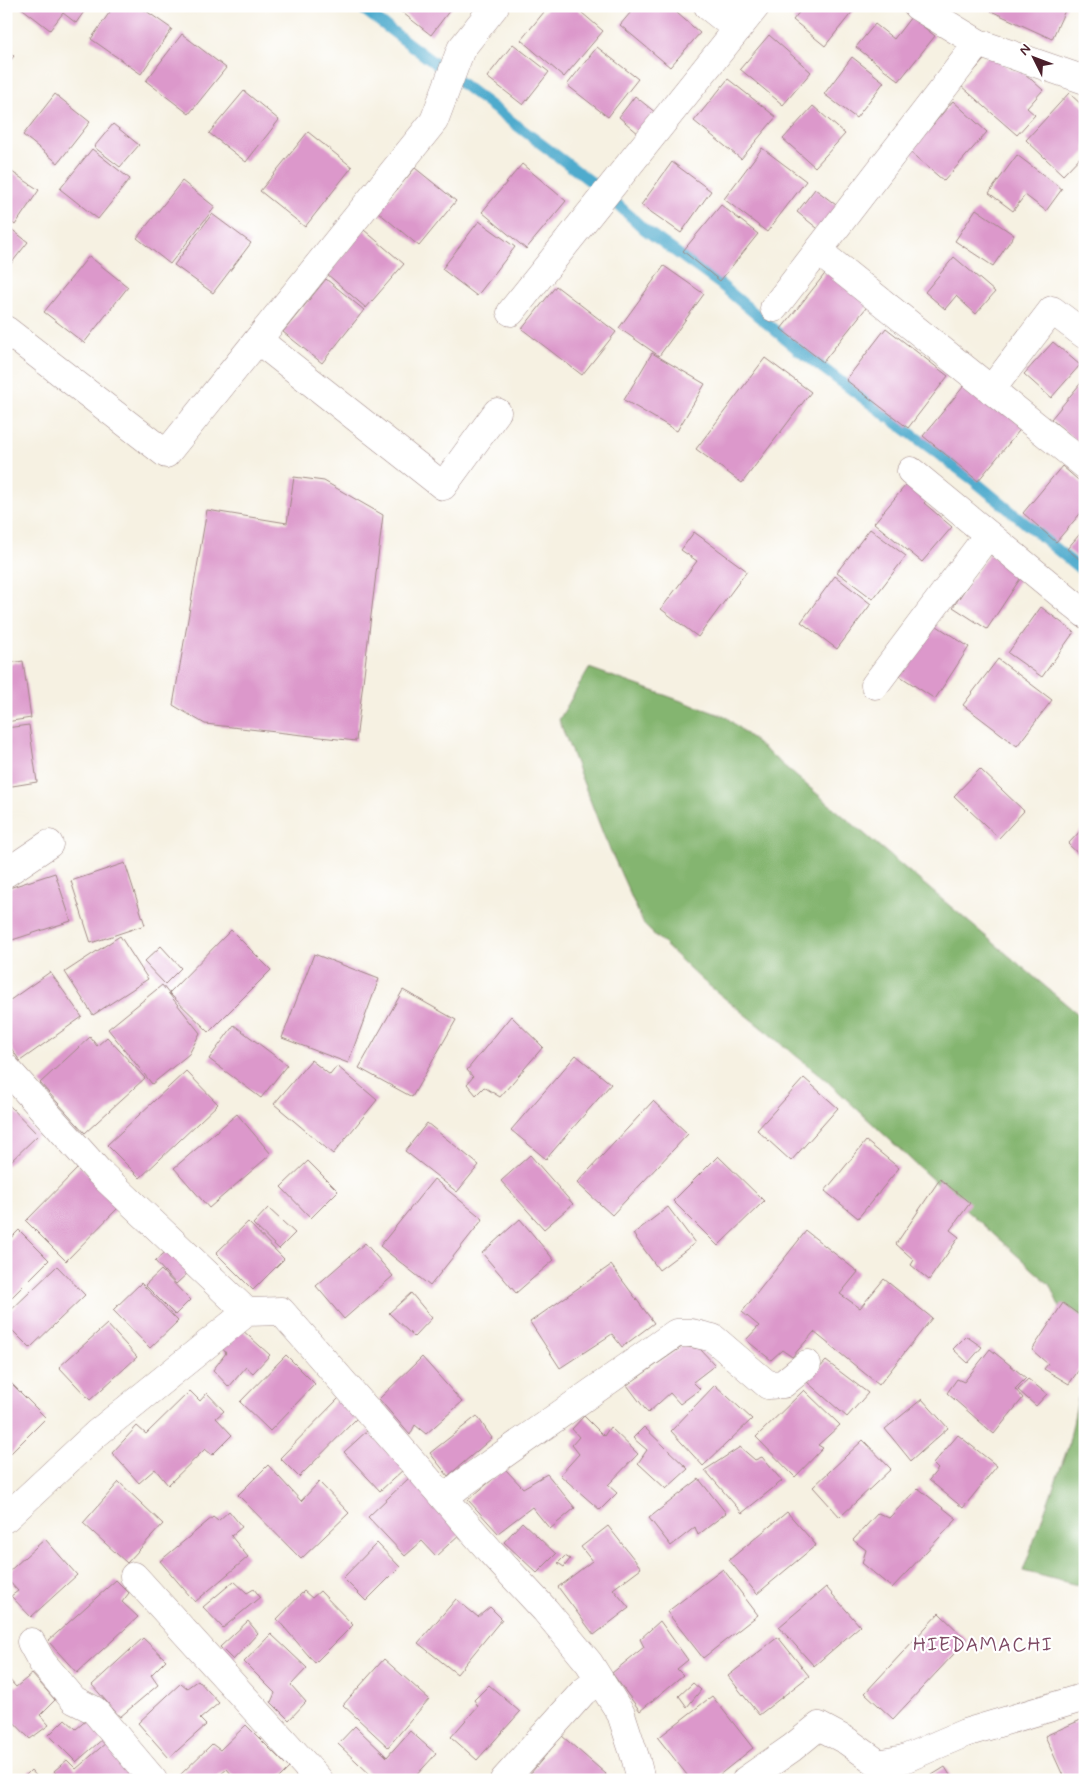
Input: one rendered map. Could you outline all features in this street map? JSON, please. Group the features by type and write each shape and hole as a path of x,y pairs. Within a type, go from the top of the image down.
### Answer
{"street":[{"path":"6,330 166,454 434,121 461,49 495,6"},
{"path":"708,6 738,29"},
{"path":"511,312 756,6"},
{"path":"917,6 978,43 1085,80"},
{"path":"774,308 978,43"},
{"path":"818,251 1085,465"},
{"path":"991,390 1052,310 1085,335"},
{"path":"258,340 443,486 497,412"},
{"path":"911,471 1085,614"},
{"path":"875,686 988,535"},
{"path":"6,873 49,844"},
{"path":"6,1068 99,1172 247,1312"},
{"path":"6,1518 96,1434 247,1312 281,1311 444,1498 545,1610 589,1663 621,1714 641,1780"},
{"path":"444,1498 676,1333 692,1333 713,1338 768,1385 783,1384 807,1364"},
{"path":"134,1576 315,1778"},
{"path":"31,1642 42,1662 74,1700 94,1710 153,1780"},
{"path":"504,1780 583,1692 599,1680"},
{"path":"746,1780 820,1726 847,1741 879,1764 904,1759 966,1733 1085,1697"}],"green space":[{"path":"589,668 726,717 1085,1020 1085,1362 1049,1284 923,1171 825,1079 702,980 644,925 604,836 559,720"},
{"path":"1085,1365 1085,1587 1023,1571 1068,1447"}],"building":[{"path":"19,6 88,6 76,23 63,13 50,30"},
{"path":"114,6 139,6 172,29 141,74 91,39"},
{"path":"394,6 453,6 431,35"},
{"path":"549,6 574,6 603,31 564,77 521,40"},
{"path":"636,6 669,6 700,33 670,67 620,25"},
{"path":"804,6 857,6 825,46 793,20"},
{"path":"994,6 1067,6 1052,39 991,11"},
{"path":"911,17 935,36 899,81 856,47 875,24 894,39"},
{"path":"182,34 226,68 189,114 146,81"},
{"path":"769,35 811,72 783,105 740,69"},
{"path":"1085,42 1085,69 1079,68"},
{"path":"513,44 549,72 523,105 487,77"},
{"path":"597,47 638,79 608,117 567,85"},
{"path":"6,50 14,56 6,66"},
{"path":"990,53 1009,69 1023,72 1043,90 1027,108 1035,115 1017,135 961,86"},
{"path":"852,57 884,82 856,118 824,94"},
{"path":"728,79 776,117 741,159 694,121"},
{"path":"244,91 279,120 246,162 209,133"},
{"path":"1069,93 1085,108 1085,152 1063,175 1026,140"},
{"path":"55,94 90,122 58,163 23,135"},
{"path":"635,96 656,113 639,134 619,117"},
{"path":"953,101 987,132 944,181 910,152"},
{"path":"813,106 845,134 815,167 783,139"},
{"path":"113,124 139,145 120,167 94,147"},
{"path":"308,132 352,167 305,227 260,191"},
{"path":"762,148 806,181 767,232 724,199"},
{"path":"92,149 130,179 98,219 60,189"},
{"path":"1017,155 1062,189 1046,211 1025,195 1013,211 989,193"},
{"path":"672,162 711,191 681,233 641,205"},
{"path":"522,164 566,201 526,249 482,212"},
{"path":"6,168 39,190 15,225 6,218"},
{"path":"415,168 456,201 419,246 378,212"},
{"path":"182,181 215,207 170,264 137,238"},
{"path":"815,189 840,208 822,232 797,212"},
{"path":"721,205 758,234 720,281 683,251"},
{"path":"976,209 1014,235 993,266 955,241"},
{"path":"212,214 251,243 213,293 174,265"},
{"path":"479,221 515,247 477,296 442,269"},
{"path":"6,225 28,242 6,270"},
{"path":"364,230 404,264 366,308 327,274"},
{"path":"89,256 128,287 84,343 44,312"},
{"path":"954,257 995,292 976,314 956,296 945,309 925,292"},
{"path":"664,266 704,294 659,356 619,328"},
{"path":"828,270 870,303 823,362 781,329"},
{"path":"326,279 364,310 322,363 283,332"},
{"path":"556,286 616,332 582,375 522,329"},
{"path":"886,328 948,376 908,428 846,380"},
{"path":"1053,342 1080,365 1051,398 1024,374"},
{"path":"652,353 705,384 677,431 624,400"},
{"path":"765,358 811,392 742,483 696,449"},
{"path":"1085,378 1085,448 1051,419"},
{"path":"968,381 1023,426 978,481 923,436"},
{"path":"1062,466 1085,486 1085,508 1056,542 1023,513"},
{"path":"294,477 324,481 383,515 356,741 205,724 173,705 207,510 287,523"},
{"path":"910,480 930,496 924,503 952,527 922,562 874,523"},
{"path":"1085,528 1085,564 1067,549"},
{"path":"870,529 906,556 873,599 837,572"},
{"path":"694,532 747,571 698,637 661,609 697,561 681,550"},
{"path":"989,554 1022,576 987,629 953,607"},
{"path":"835,576 871,604 837,649 801,622"},
{"path":"1041,607 1074,632 1042,677 1008,653"},
{"path":"934,624 969,647 935,699 900,676"},
{"path":"998,659 1052,700 1017,746 963,705"},
{"path":"23,661 31,718 6,722 6,664"},
{"path":"29,725 37,782 6,787 6,728"},
{"path":"980,769 1024,811 999,838 954,796"},
{"path":"1085,826 1085,860 1068,844"},
{"path":"125,863 145,925 91,943 71,881"},
{"path":"55,873 71,921 6,942 6,889"},
{"path":"231,930 271,970 209,1032 169,993"},
{"path":"120,936 148,979 93,1015 65,972"},
{"path":"161,946 181,968 165,984 144,962"},
{"path":"314,954 379,979 348,1063 282,1038"},
{"path":"50,972 82,1017 20,1061 6,1041 6,1003"},
{"path":"162,985 200,1033 189,1054 152,1084 108,1029"},
{"path":"403,990 456,1020 412,1097 359,1068"},
{"path":"511,1016 543,1047 500,1097 484,1087 476,1095 467,1084 473,1077 467,1070"},
{"path":"234,1025 287,1065 261,1098 209,1059"},
{"path":"90,1037 97,1046 107,1037 145,1078 85,1133 40,1083"},
{"path":"576,1055 611,1084 546,1159 511,1130"},
{"path":"311,1060 330,1075 337,1066 377,1100 333,1154 274,1104"},
{"path":"186,1071 218,1104 140,1178 107,1145"},
{"path":"804,1078 838,1108 791,1161 757,1130"},
{"path":"653,1101 688,1134 612,1215 577,1183"},
{"path":"6,1102 38,1135 6,1166"},
{"path":"237,1114 271,1154 209,1208 174,1168"},
{"path":"427,1123 479,1165 457,1192 405,1151"},
{"path":"866,1141 899,1168 858,1218 825,1191"},
{"path":"530,1155 573,1204 544,1229 501,1181"},
{"path":"718,1156 764,1201 718,1246 673,1201"},
{"path":"308,1161 338,1191 311,1218 281,1187"},
{"path":"80,1166 120,1206 66,1261 26,1221"},
{"path":"434,1179 483,1219 430,1286 380,1246"},
{"path":"940,1179 970,1203 950,1230 959,1237 929,1280 911,1265 914,1260 896,1244"},
{"path":"668,1207 695,1243 659,1270 633,1234"},
{"path":"268,1208 295,1233 279,1249 253,1224"},
{"path":"520,1219 554,1260 516,1293 482,1253"},
{"path":"248,1222 284,1259 253,1290 216,1253"},
{"path":"19,1230 49,1260 6,1303 6,1243"},
{"path":"806,1231 858,1272 840,1294 860,1308 884,1279 932,1318 879,1385 814,1332 792,1357 782,1350 771,1360 746,1340 759,1326 742,1312"},
{"path":"365,1243 393,1276 344,1319 316,1286"},
{"path":"169,1249 190,1271 176,1284 155,1261"},
{"path":"611,1265 654,1323 622,1347 612,1334 560,1368 530,1322"},
{"path":"57,1266 85,1295 30,1348 6,1324 6,1315"},
{"path":"161,1270 190,1300 175,1315 145,1285"},
{"path":"141,1283 178,1321 150,1348 113,1310"},
{"path":"411,1293 432,1318 414,1337 389,1313"},
{"path":"1063,1303 1085,1319 1085,1361 1069,1384 1044,1369 1048,1364 1032,1350"},
{"path":"107,1324 137,1357 90,1400 59,1367"},
{"path":"241,1329 270,1355 253,1373 246,1367 229,1387 213,1370 226,1353 222,1348"},
{"path":"966,1336 982,1347 968,1363 953,1349"},
{"path":"683,1346 700,1349 715,1365 693,1382 700,1389 680,1404 670,1393 648,1413 627,1385"},
{"path":"990,1349 1026,1378 1015,1389 1023,1398 994,1434 947,1393 957,1379 964,1382"},
{"path":"286,1355 315,1384 270,1431 240,1402"},
{"path":"422,1357 462,1402 426,1434 415,1425 410,1435 379,1399"},
{"path":"826,1361 868,1393 847,1417 807,1382"},
{"path":"6,1378 46,1418 6,1458"},
{"path":"1028,1379 1047,1394 1036,1406 1018,1390"},
{"path":"715,1385 752,1419 703,1466 671,1431"},
{"path":"804,1390 840,1425 818,1445 823,1448 795,1477 756,1437"},
{"path":"190,1391 200,1401 207,1393 224,1411 216,1418 232,1435 212,1455 205,1449 168,1485 155,1469 139,1483 112,1453 137,1426 146,1434"},
{"path":"340,1397 359,1416 299,1477 280,1458"},
{"path":"922,1399 948,1428 911,1461 885,1429"},
{"path":"477,1416 492,1438 448,1476 430,1453"},
{"path":"584,1416 604,1436 610,1427 638,1454 608,1485 617,1493 600,1510 560,1475 579,1454 572,1445 579,1437 572,1429"},
{"path":"644,1427 688,1469 666,1489 638,1463 647,1450 633,1438"},
{"path":"368,1430 404,1469 380,1491 344,1452"},
{"path":"958,1435 997,1466 963,1508 929,1480 938,1469 933,1464"},
{"path":"863,1440 891,1469 840,1517 813,1487"},
{"path":"740,1447 755,1460 762,1457 782,1481 742,1513 705,1470"},
{"path":"268,1465 301,1501 319,1482 349,1513 301,1559 238,1495"},
{"path":"505,1469 523,1488 547,1474 575,1508 550,1529 532,1507 498,1533 468,1500"},
{"path":"410,1477 462,1532 436,1556 422,1541 405,1556 368,1517"},
{"path":"699,1479 726,1513 698,1535 695,1527 671,1546 649,1518"},
{"path":"119,1482 163,1524 127,1563 83,1523"},
{"path":"918,1488 957,1519 892,1588 862,1563 866,1550 853,1540 878,1513 889,1518"},
{"path":"229,1511 242,1527 231,1536 248,1557 195,1602 160,1561 213,1517 218,1521"},
{"path":"787,1512 816,1545 757,1594 729,1560"},
{"path":"522,1522 556,1554 537,1573 504,1542"},
{"path":"608,1526 641,1568 613,1589 629,1608 594,1635 558,1587 592,1561 581,1547"},
{"path":"45,1539 77,1575 31,1617 11,1596 18,1591 6,1578 6,1574"},
{"path":"377,1543 400,1567 366,1601 343,1578"},
{"path":"565,1556 570,1559 564,1567 558,1563"},
{"path":"723,1569 758,1615 703,1658 667,1612"},
{"path":"116,1580 129,1593 122,1602 138,1617 77,1673 48,1641"},
{"path":"234,1581 247,1593 254,1589 260,1597 223,1628 203,1607"},
{"path":"826,1587 860,1626 814,1666 779,1627"},
{"path":"304,1591 312,1598 320,1591 353,1625 315,1663 277,1619"},
{"path":"456,1599 478,1617 490,1607 502,1619 457,1674 418,1643"},
{"path":"939,1613 967,1640 893,1719 865,1693"},
{"path":"248,1621 258,1633 233,1660 220,1647"},
{"path":"660,1621 688,1660 677,1669 683,1675 640,1711 612,1673 644,1647 640,1639"},
{"path":"271,1634 307,1668 291,1685 306,1702 289,1720 271,1702 275,1693 244,1662"},
{"path":"778,1637 809,1676 759,1715 728,1676"},
{"path":"143,1638 166,1660 151,1675 158,1685 120,1717 92,1685"},
{"path":"384,1659 429,1699 388,1747 343,1705"},
{"path":"32,1674 55,1700 40,1715 49,1725 30,1739 6,1714 6,1676 16,1687"},
{"path":"198,1680 219,1703 200,1719 206,1725 169,1758 138,1723 181,1683 187,1688"},
{"path":"693,1683 701,1690 687,1707 679,1696"},
{"path":"489,1685 520,1712 477,1760 451,1737 478,1706 474,1700"},
{"path":"712,1696 753,1748 713,1780 691,1780 658,1738"},
{"path":"1085,1718 1085,1775 1074,1780 1065,1780 1045,1736"},
{"path":"65,1719 76,1729 88,1719 104,1738 76,1762 49,1735"},
{"path":"246,1725 289,1768 277,1780 236,1780 227,1769 214,1780 181,1780 178,1777 212,1744 220,1750"},
{"path":"355,1726 387,1757 410,1731 436,1754 412,1780 402,1780 399,1777 397,1780 376,1780 338,1744"},
{"path":"562,1736 606,1774 602,1780 525,1780"},
{"path":"107,1742 135,1774 129,1780 61,1780 54,1771 67,1760 76,1769"},
{"path":"945,1767 953,1780 924,1780"},
{"path":"31,1770 40,1780 21,1780"}],"waterway":[{"path":"359,6 602,190 644,229 720,284 797,349 972,479 1085,573"}],"district":[{"name":"HIEDAMACHI","path":"983,1644"}]}
